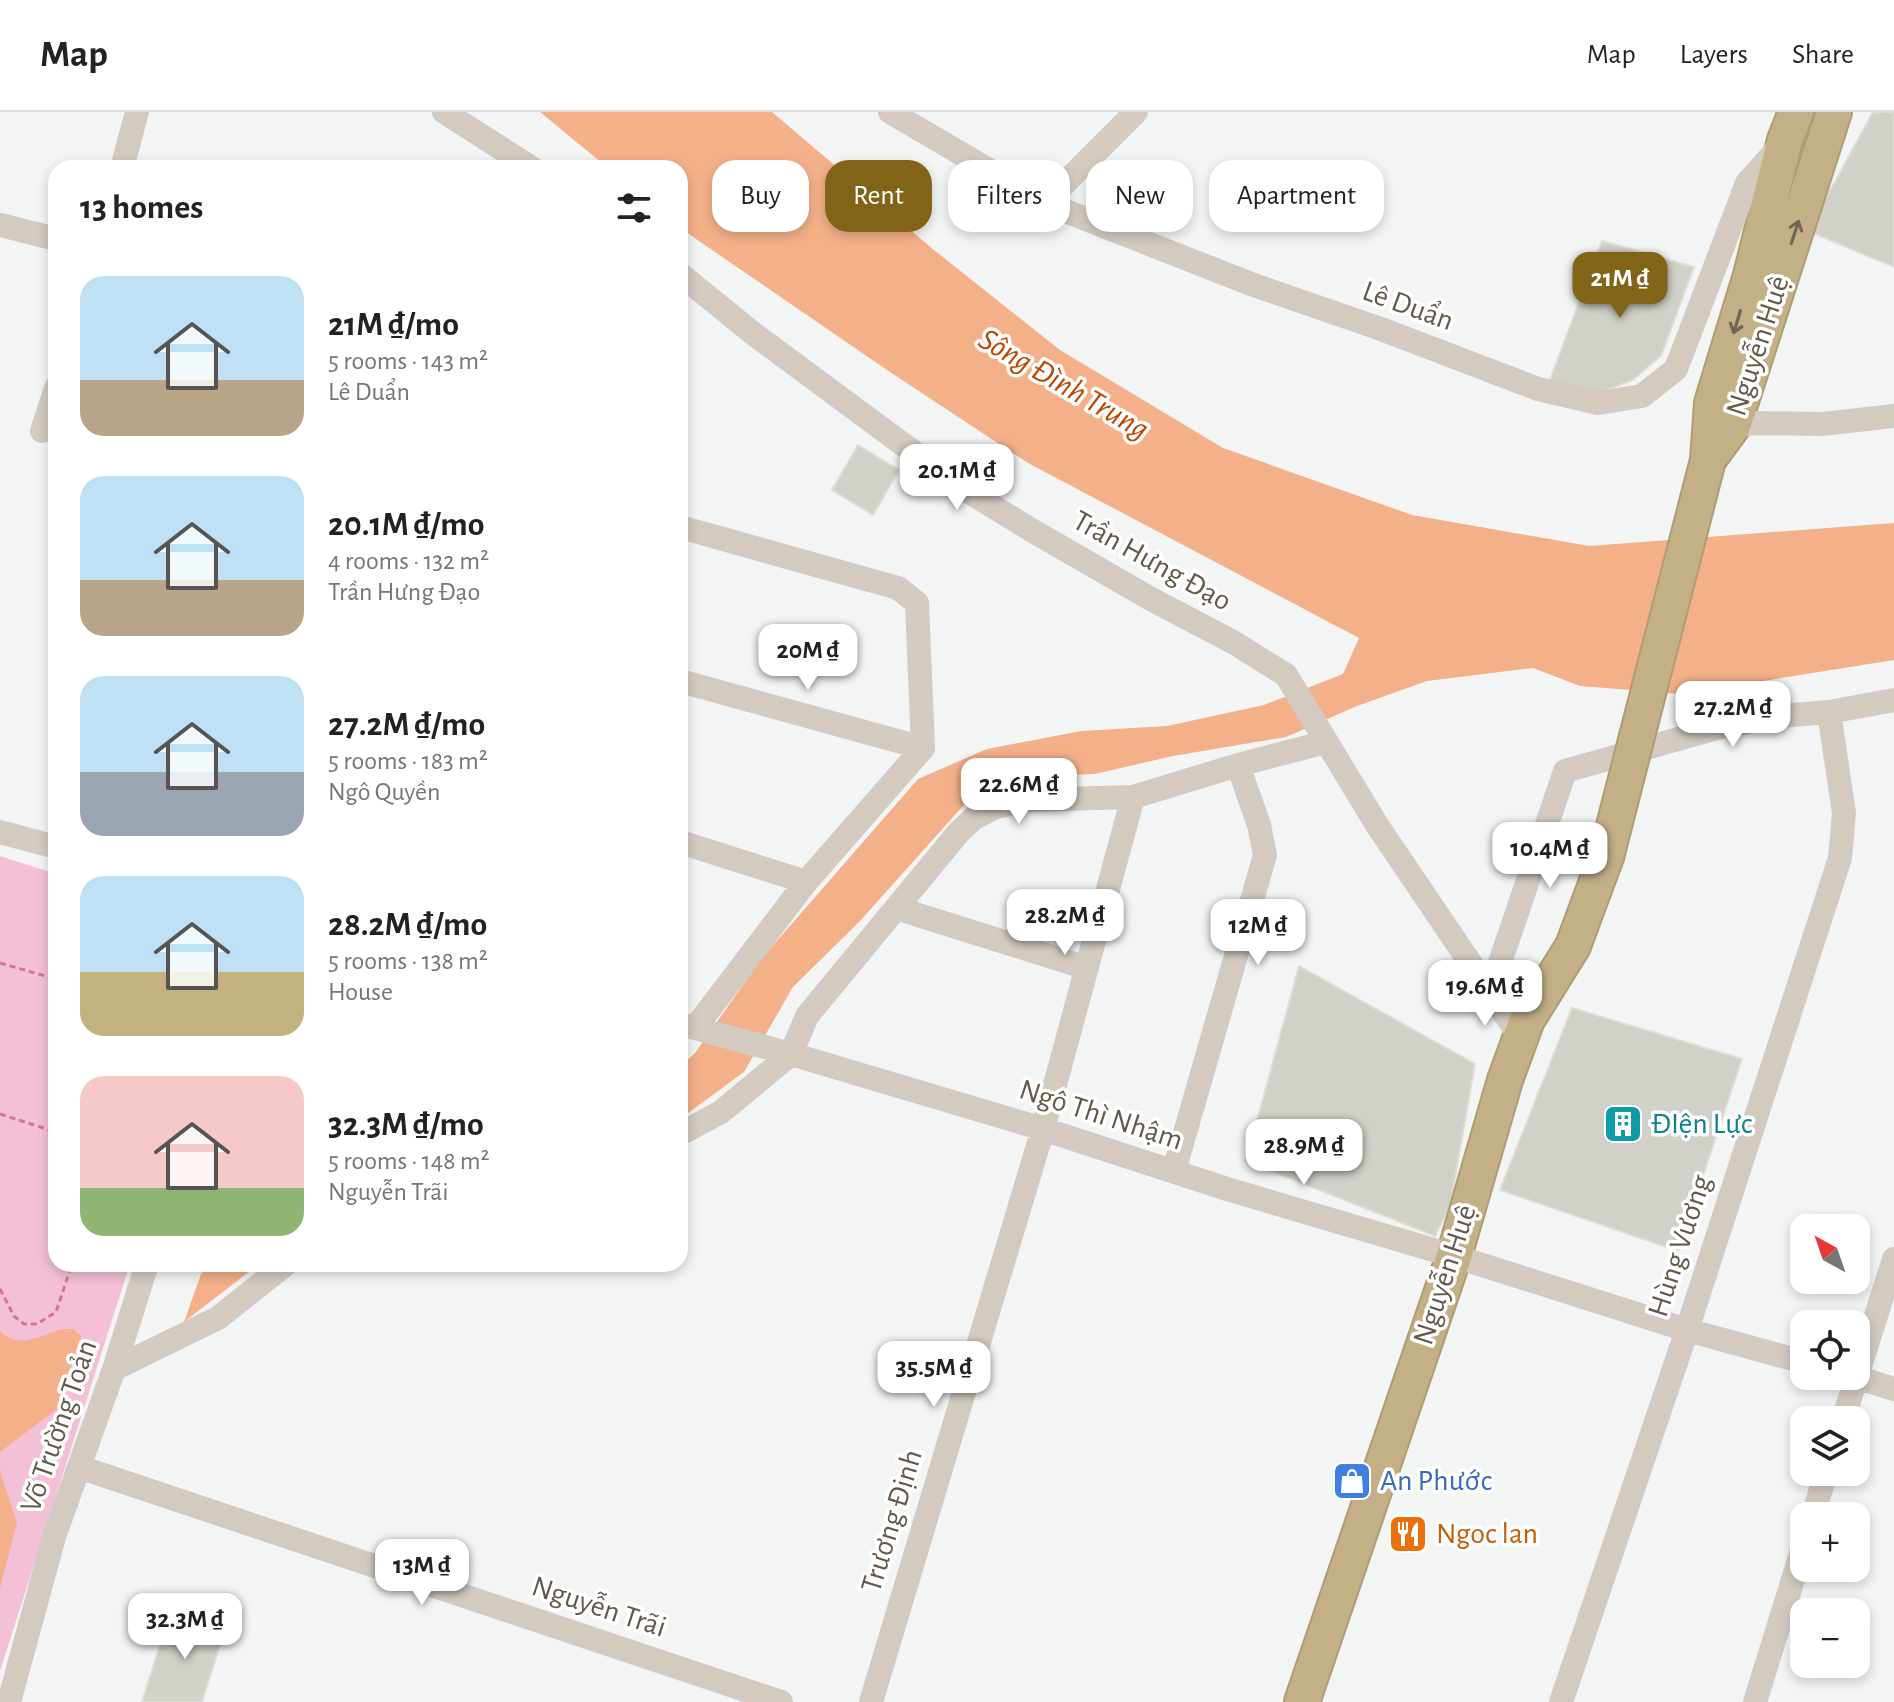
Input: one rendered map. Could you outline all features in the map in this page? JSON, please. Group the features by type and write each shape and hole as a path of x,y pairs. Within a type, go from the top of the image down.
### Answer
{"highway":[{"name":"Nguyễn Huệ","path":"1708,460 1733,426 1834,112"},
{"name":"Nguyễn Huệ","path":"1302,1702 1454,1256 1487,1138 1527,1020 1573,946 1606,857 1708,460 1712,403 1751,275 1790,126"}],"street":[{"path":"124,160 137,112"},
{"path":"444,112 519,160"},
{"name":"Lê Duẩn","path":"890,112 972,160"},
{"path":"1070,178 1136,112"},
{"name":"Lê Duẩn","path":"1070,213 1251,284 1381,329 1538,389 1598,403 1642,396 1676,369 1747,183 1790,126"},
{"path":"0,225 48,237"},
{"name":"Trần Hưng Đạo","path":"688,281 755,335 958,485 1286,675 1326,742"},
{"path":"42,431 48,413"},
{"path":"1733,426 1754,423 1822,424 1894,416"},
{"path":"688,534 898,588 917,603 923,748 806,882 688,1026"},
{"path":"688,683 923,748"},
{"path":"1490,992 1565,771 1717,728 1894,700"},
{"name":"Hùng Vương","path":"1561,1702 1687,1330 1840,858 1844,813 1829,712"},
{"path":"688,1130 721,1112 791,1054 807,1016 959,832 974,818 996,807 1028,800 1133,797 1326,742 1377,825 1521,1038"},
{"path":"1174,1171 1265,855 1259,825 1238,765"},
{"name":"Trương Định","path":"871,1702 1043,1129 1133,797"},
{"path":"0,832 48,845"},
{"path":"688,845 806,882"},
{"path":"896,908 1087,968"},
{"name":"Ngô Thì Nhậm","path":"688,1026 1043,1129 1687,1330 1790,1358"},
{"path":"1870,1331 1894,1259"},
{"name":"Võ Trường Toản","path":"9,1702 54,1537 114,1369 144,1272"},
{"path":"114,1369 218,1318 276,1272"},
{"path":"1870,1381 1894,1389"},
{"name":"Nguyễn Trãi","path":"79,1467 781,1702"},
{"path":"1755,1702 1792,1582"}],"path":[{"path":"0,963 48,977"},
{"path":"0,1114 48,1129"},
{"path":"0,1289 14,1316 24,1324 37,1324 56,1312 69,1272"}],"shaded area":[{"path":"0,856 48,871 48,1272 127,1272 0,1671"}],"water":[{"name":"Sông Đình Trung","path":"540,112 772,112 828,160 825,160 825,232 913,232 1060,350 1223,448 1412,515 1589,546 1894,523 1894,660 1681,694 1580,686 1533,668 1427,681 1357,706 1286,737 1173,756 1095,774 1024,777 971,797 860,921 793,987 744,1072 688,1113 688,1060 762,958 918,779 987,749 1081,731 1167,726 1264,705 1343,674 1359,638 1028,463 688,233 688,160 598,160"},
{"path":"249,1272 184,1322 201,1274"},
{"path":"61,1329 74,1329 81,1336 57,1409 0,1452 0,1331 21,1340"},
{"path":"0,1471 17,1523 0,1588"}],"building":[{"path":"1873,112 1894,112 1894,267 1808,231"},
{"path":"1602,241 1694,267 1661,356 1633,380 1594,395 1548,385"},
{"path":"858,445 899,470 873,515 832,490"},
{"path":"1299,966 1475,1064 1450,1206 1435,1236 1246,1161"},
{"name":"ĐIện Lực","path":"1572,1008 1742,1059 1678,1251 1500,1190"},
{"path":"179,1612 226,1626 202,1702 142,1702 167,1622 175,1625"}],"place":[{"name":"ĐIện Lực","path":"1623,1124"},
{"name":"An Phước","path":"1352,1481"},
{"name":"Ngoc lan","path":"1408,1534"}]}
